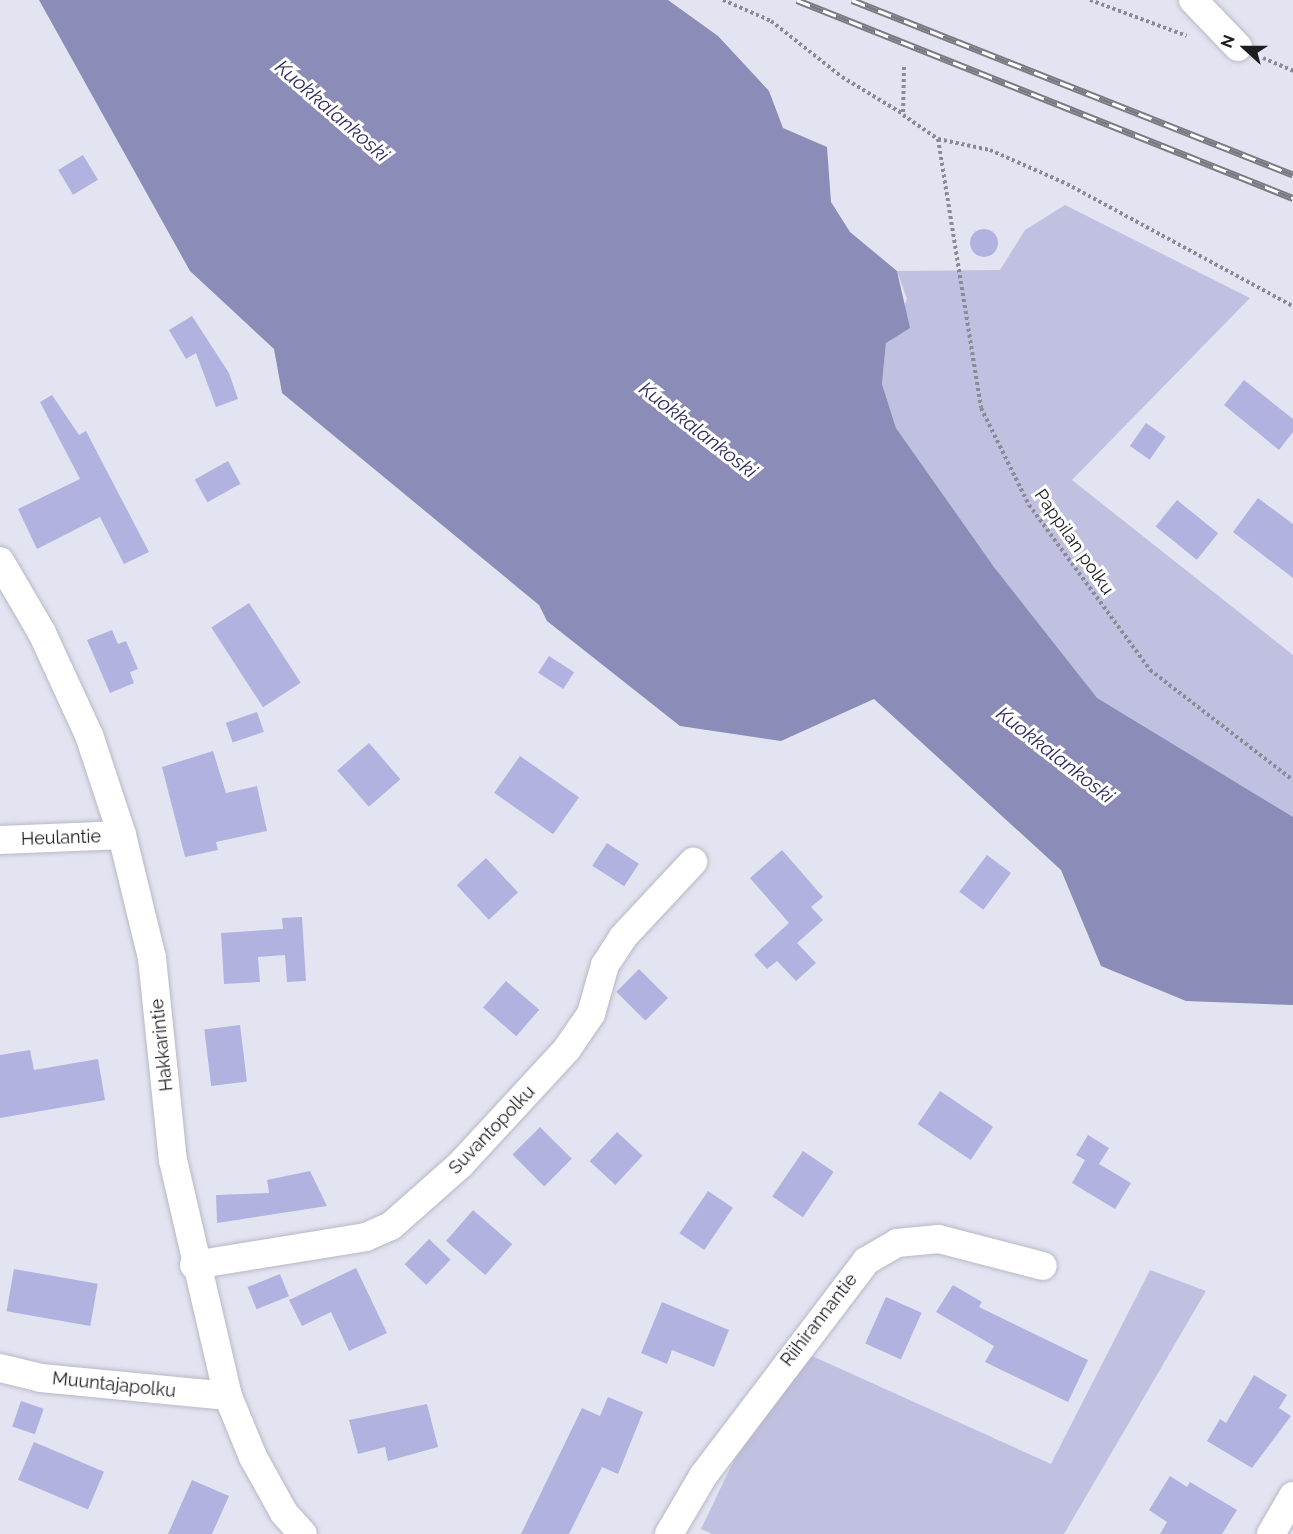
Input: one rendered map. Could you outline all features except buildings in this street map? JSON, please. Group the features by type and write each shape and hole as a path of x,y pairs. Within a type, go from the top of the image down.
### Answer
{"street":[{"path":"1193,0 1238,48"},
{"name":"Hakkarintie","path":"0,561 42,633 89,735 122,835 146,923 173,1160 194,1265 228,1396 253,1457 284,1513 303,1534"},
{"name":"Heulantie","path":"0,840 122,835"},
{"name":"Suvantopolku","path":"194,1265 366,1237 391,1226 475,1150 567,1049 591,1014 605,965 623,937 693,862"},
{"name":"Riihirannantie","path":"669,1534 703,1476 867,1261 897,1243 939,1239 1043,1266"},
{"name":"Muuntajapolku","path":"0,1368 41,1378 228,1396"},
{"path":"1271,1534 1293,1496"}],"path":[{"path":"723,0 771,21 842,77 938,139 990,150 1067,184 1293,306"},
{"path":"1090,0 1193,39"},
{"path":"1238,48 1293,71"},
{"path":"903,115 904,67"},
{"name":"Pappilan polku","path":"938,139 981,408 1029,505 1150,670 1293,780"}],"shaded area":[{"path":"1065,205 1250,298 1072,480 1293,655 1293,817 1097,699 994,567 896,428 882,384 886,343 907,299 897,271 1000,270 1025,230"},
{"path":"1150,1270 1206,1291 1064,1534 712,1534 701,1529 734,1460 810,1355 1051,1464"}],"water":[{"name":"Kuokkalankoski","path":"39,0 668,0 718,36 769,91 783,128 827,147 831,202 850,232 897,271 910,328 886,343 882,384 896,428 994,567 1097,698 1293,817 1293,1005 1186,1001 1101,966 1061,870 874,699 781,741 680,726 547,621 539,605 282,393 274,349 190,271"}],"railway":[{"path":"797,0 1293,198"},
{"path":"852,0 1293,175"}]}
